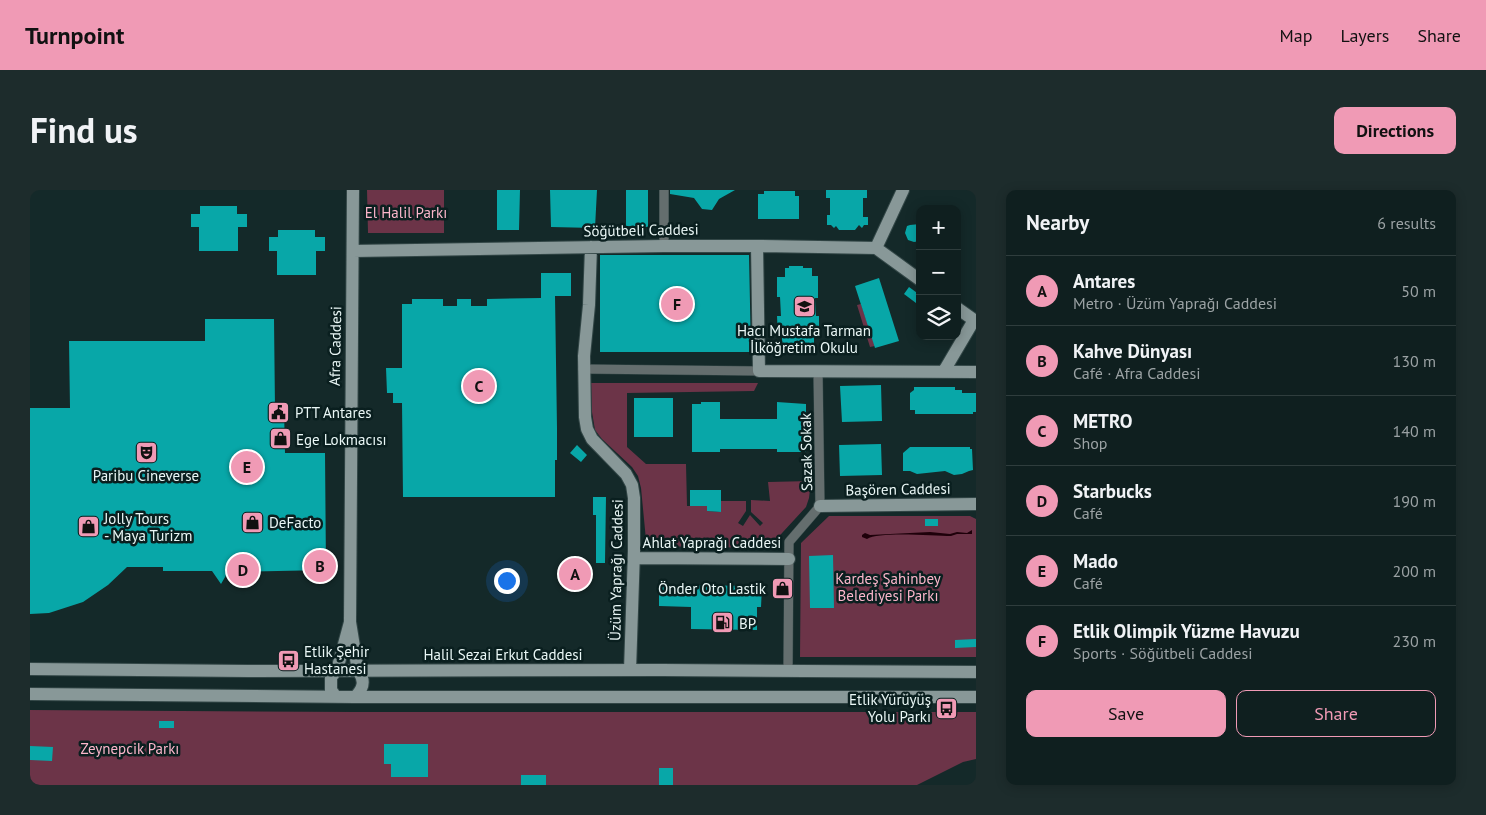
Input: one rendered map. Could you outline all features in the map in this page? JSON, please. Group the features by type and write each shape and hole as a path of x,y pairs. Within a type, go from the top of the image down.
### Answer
{"street":[{"name":"Afra Caddesi","path":"352,190 350,622 358,671"},
{"path":"664,190 664,246"},
{"path":"902,190 876,248 916,277"},
{"name":"Söğütbeli Caddesi","path":"353,251 664,246 876,248"},
{"path":"757,246 760,370"},
{"name":"Üzüm Yaprağı Caddesi","path":"591,247 589,313 583,369 585,417 589,434 596,444 626,474 632,485 634,498 634,558 630,670"},
{"path":"944,371 975,319 961,310"},
{"path":"583,369 976,372"},
{"name":"Sazak Sokak","path":"788,671 789,542 820,506 818,370"},
{"name":"Başören Caddesi","path":"820,506 976,504"},
{"name":"Ahlat Yaprağı Caddesi","path":"634,558 789,559"},
{"name":"Afra Caddesi","path":"337,670 350,622"},
{"name":"Halil Sezai Erkut Caddesi","path":"30,669 248,672 337,670 630,670 976,672"},
{"path":"336,697 331,690 330,682 331,677 337,670"},
{"path":"355,697 364,684 362,675 358,671"},
{"path":"30,694 336,697 976,697"}],"green space":[{"name":"El Halil Parkı","path":"367,190 444,190 444,233 368,233"},
{"path":"861,304 875,346 870,347 857,305"},
{"path":"591,383 758,383 754,391 627,393 627,447 646,464 686,464 687,506 707,506 707,511 721,512 721,501 746,501 746,511 738,523 743,526 750,515 760,526 763,523 751,512 751,500 770,501 768,482 811,481 806,507 771,545 765,548 650,546 646,540 638,476 632,467 595,430"},
{"name":"Kardeş Şahinbey Belediyesi Parkı","path":"829,516 970,516 976,519 976,657 800,657 801,543"},
{"name":"Zeynepcik Parkı","path":"30,710 976,712 976,759 963,762 917,785 30,785"}],"shaded area":[{"path":"972,530 972,534 951,536 883,535 867,539 862,537 865,533 870,535 930,532 950,534 957,532 967,533"}],"building":[{"path":"497,190 520,190 519,230 497,230"},
{"path":"550,190 597,190 595,228 551,227"},
{"path":"626,190 648,190 648,227 626,226"},
{"path":"670,190 735,190 719,199 712,210 702,209 694,198 670,194"},
{"path":"826,190 867,190 867,198 863,198 863,217 868,217 868,225 864,225 862,228 859,225 855,230 839,230 836,226 834,228 831,225 827,225 827,215 830,215 830,198 826,198"},
{"path":"764,191 795,191 795,196 799,196 799,219 758,219 758,194 764,194"},
{"path":"200,206 237,206 237,214 247,214 247,227 238,227 238,251 199,251 199,227 191,227 191,214 200,214"},
{"path":"916,224 916,242 908,240 905,233 907,226"},
{"path":"278,230 315,230 315,237 325,237 325,251 316,251 316,275 277,275 277,251 269,251 269,237 278,237"},
{"path":"600,255 749,255 751,352 600,352"},
{"path":"789,266 812,268 812,276 818,276 818,298 815,298 816,316 819,316 819,336 814,337 814,346 806,348 782,347 782,338 778,338 777,316 781,316 780,297 777,297 777,277 785,277 785,268 789,268"},
{"path":"541,273 571,273 571,296 555,296 557,460 555,460 555,497 403,497 402,403 393,403 393,393 387,393 386,368 402,368 402,304 412,304 412,299 443,299 443,306 457,306 457,299 471,299 471,306 487,306 487,299 541,298"},
{"path":"879,278 899,341 875,348 855,286"},
{"path":"909,287 916,292 916,303 904,294"},
{"path":"205,319 274,319 275,409 284,409 285,453 325,453 326,570 228,572 221,584 212,571 163,571 163,567 127,567 108,585 83,602 49,613 30,614 30,408 70,408 69,341 205,341"},
{"path":"881,385 882,421 842,422 840,386"},
{"path":"914,387 955,387 955,390 962,390 962,393 976,393 976,412 973,412 973,414 915,414 915,410 910,410 910,393 914,390"},
{"path":"634,398 673,398 673,437 634,437"},
{"path":"701,402 720,402 720,419 777,419 777,402 806,404 806,452 777,452 777,449 720,449 720,452 692,452 692,404 701,404"},
{"path":"881,444 882,475 840,476 839,445"},
{"path":"577,445 587,455 581,462 570,453"},
{"path":"910,447 970,447 972,449 973,470 954,475 945,471 917,474 903,471 903,453"},
{"path":"690,490 721,490 721,512 707,511 707,506 690,506"},
{"path":"593,497 606,497 605,563 596,563 596,515 593,515"},
{"path":"925,519 938,519 938,526 925,526"},
{"path":"833,555 834,608 810,608 809,556"},
{"path":"777,579 782,579 782,597 778,597"},
{"path":"659,585 762,586 761,607 757,607 757,630 691,629 691,607 659,606"},
{"path":"976,639 976,647 955,648 955,640"},
{"path":"159,721 174,721 174,728 159,728"},
{"path":"384,744 428,744 428,777 391,777 391,764 384,764"},
{"path":"30,746 53,747 52,761 30,760"},
{"path":"659,768 673,768 673,785 659,785"},
{"path":"521,775 546,775 546,785 521,785"}],"place":[{"name":"Etlik Olimpik Yüzme Havuzu","path":"677,304"},
{"name":"Hacı Mustafa Tarman İlköğretim Okulu","path":"804,307"},
{"name":"METRO","path":"479,386"},
{"name":"PTT Antares","path":"279,412"},
{"name":"Ege Lokmacısı","path":"280,439"},
{"name":"Paribu Cineverse","path":"146,452"},
{"name":"Mado","path":"247,467"},
{"name":"DeFacto","path":"253,522"},
{"name":"Jolly Tours - Maya Turizm","path":"88,527"},
{"name":"Kahve Dünyası","path":"320,566"},
{"name":"Starbucks","path":"243,570"},
{"name":"Antares","path":"575,574"},
{"name":"Önder Oto Lastik","path":"782,588"},
{"name":"BP","path":"723,623"},
{"name":"Etlik Şehir Hastanesi","path":"288,660"},
{"name":"Etlik Yürüyüş Yolu Parkı","path":"947,708"}]}
